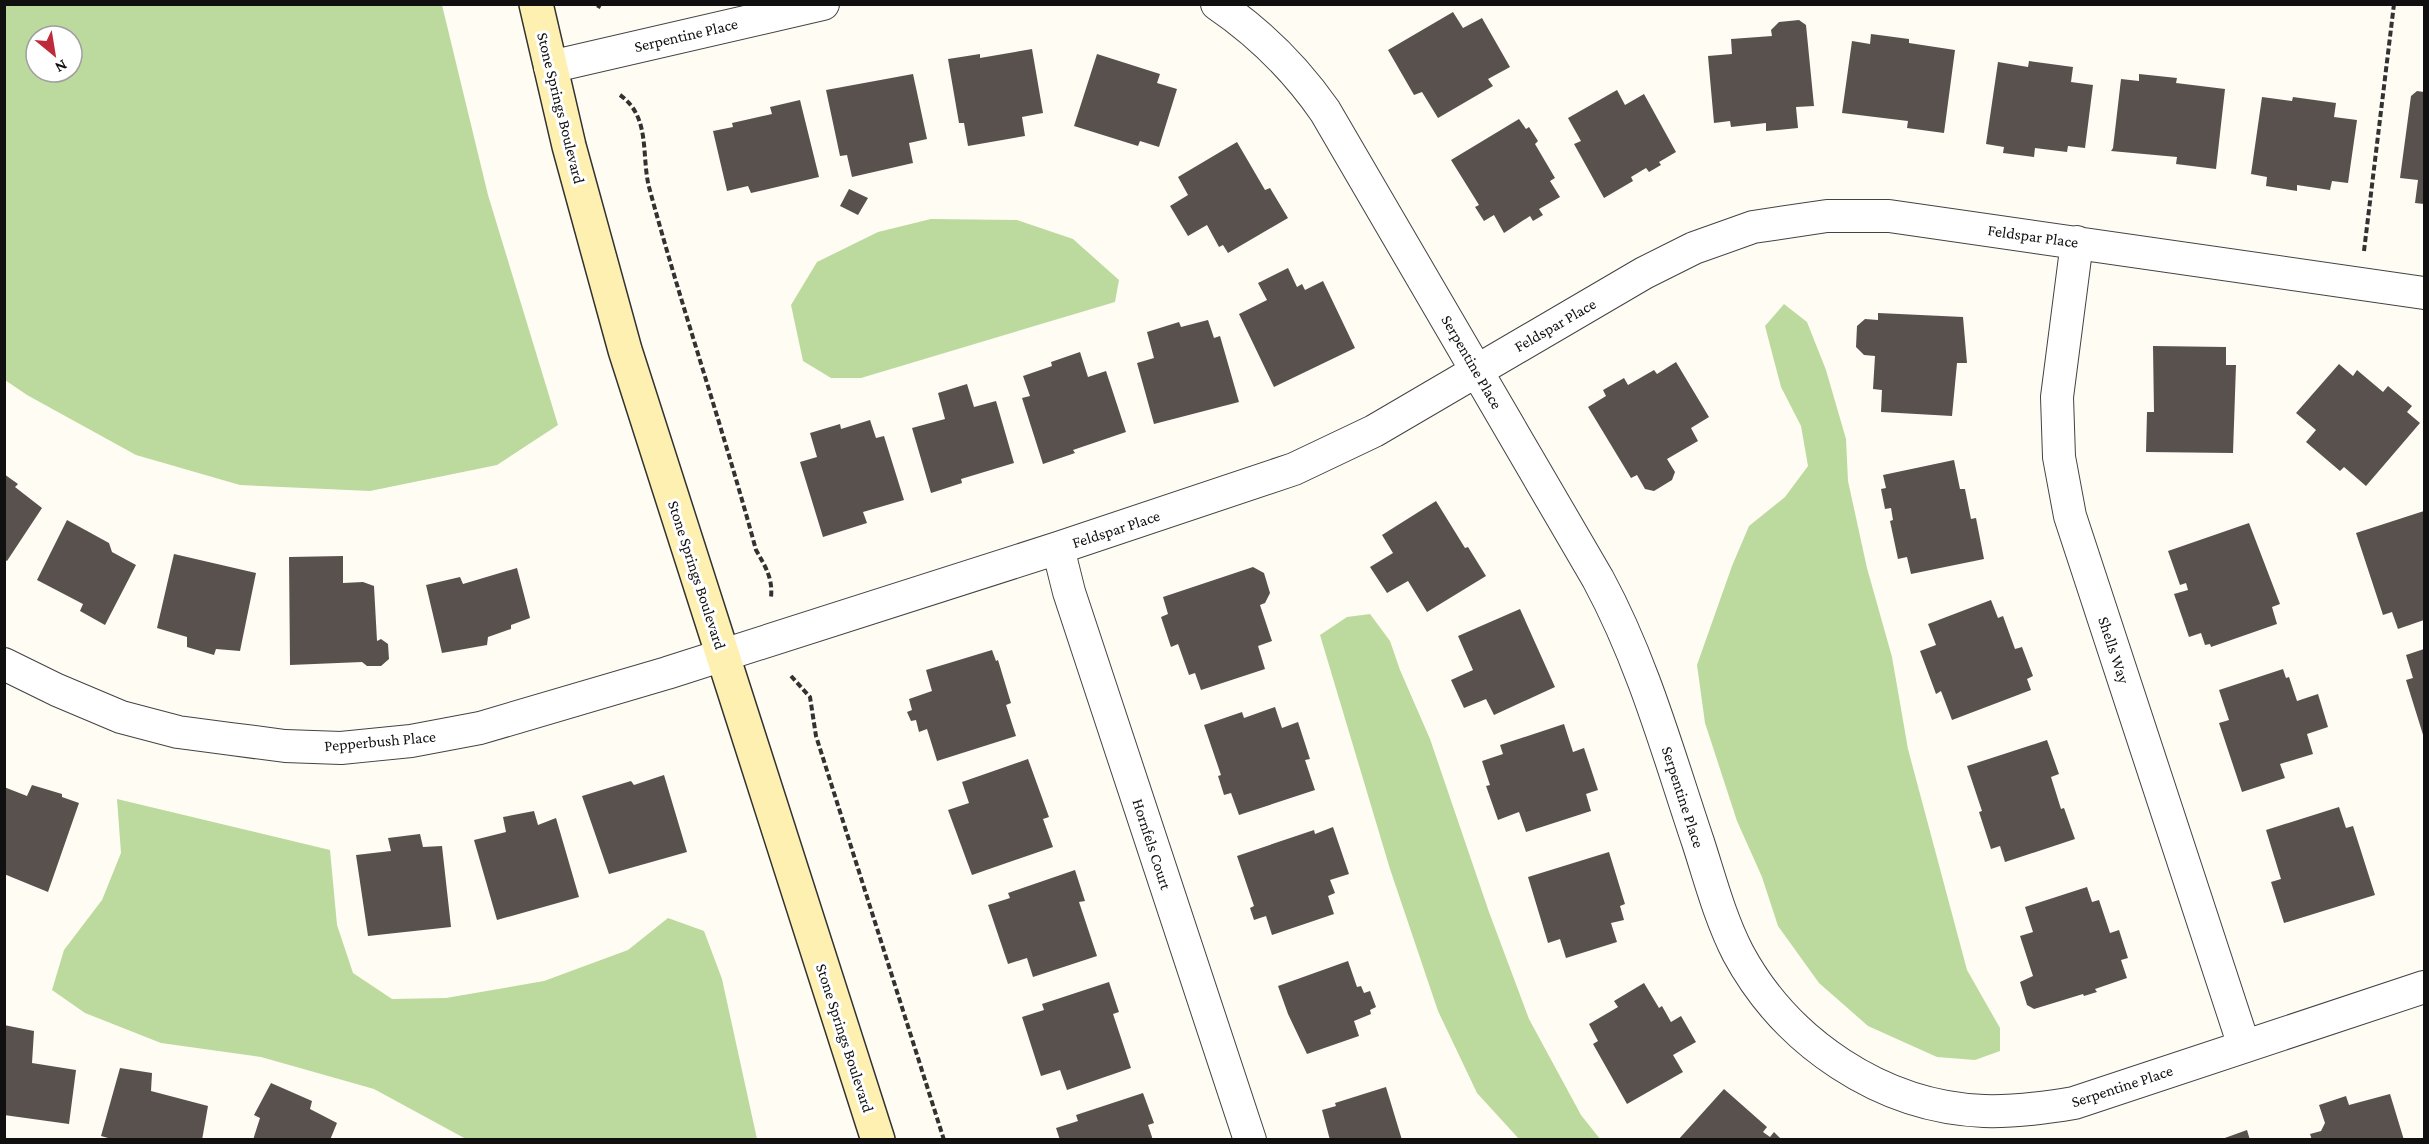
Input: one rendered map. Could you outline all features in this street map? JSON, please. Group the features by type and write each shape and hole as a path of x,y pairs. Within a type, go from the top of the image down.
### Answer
{"street":[{"name":"Stone Springs Boulevard","path":"536,4 569,146 625,350 878,1140"},
{"name":"Serpentine Place","path":"550,67 823,4"},
{"name":"Serpentine Place","path":"1216,4 1271,46 1312,93 1598,579 1630,643 1720,910 1738,953 1767,998 1800,1034 1842,1066 1884,1088 1929,1103 1983,1111 2034,1109 2074,1103 2424,987"},
{"name":"Feldspar Place","path":"722,655 1058,548 1294,469 1374,431 1644,273 1694,248 1754,227 1827,216 1888,216 2424,293"},
{"name":"Shells Way","path":"2077,242 2057,397 2059,457 2070,516 2244,1046"},
{"name":"Hornfels Court","path":"1058,548 1073,603 1250,1140"},
{"name":"Pepperbush Place","path":"4,664 57,690 121,717 178,732 285,746 341,748 411,741 480,728 722,655"}],"path":[{"path":"2363,252 2394,4"},
{"path":"620,95 637,113 645,138 645,172 671,268 756,550 770,574 771,597"},
{"path":"791,676 810,697 816,736 944,1140"}],"green space":[{"path":"5,4 442,5 488,195 558,425 497,465 370,491 240,485 136,455 27,395 5,380"},
{"path":"931,219 1017,220 1073,239 1119,280 1115,302 861,378 831,378 803,361 791,305 817,262 878,232"},
{"path":"1784,304 1807,322 1826,370 1846,439 1848,481 1867,568 1892,657 1908,749 1967,970 2000,1028 2000,1051 1975,1060 1937,1057 1868,1026 1819,983 1778,926 1762,877 1737,821 1705,723 1697,665 1732,566 1749,526 1785,497 1808,466 1801,426 1781,387 1765,326"},
{"path":"1370,614 1390,641 1430,739 1489,912 1529,1019 1581,1115 1600,1139 1519,1139 1477,1093 1438,1011 1390,869 1320,635 1347,617"},
{"path":"117,799 330,850 337,925 353,973 392,999 446,998 544,981 628,950 668,918 704,931 722,979 757,1139 466,1139 374,1089 261,1057 161,1043 85,1013 52,990 64,950 102,900 121,853"}],"building":[{"path":"1453,12 1463,28 1482,18 1510,67 1488,79 1493,86 1438,118 1422,92 1414,95 1388,50"},
{"path":"1799,20 1806,25 1814,106 1796,107 1798,128 1766,131 1766,123 1731,127 1730,121 1714,123 1708,56 1732,54 1731,39 1772,36 1771,30 1779,22"},
{"path":"1871,34 1909,39 1909,43 1955,50 1944,133 1907,128 1908,121 1842,113 1852,41 1870,44"},
{"path":"1032,49 1043,113 1022,117 1025,136 968,146 964,123 959,123 948,59 980,54 980,58"},
{"path":"1097,54 1160,74 1157,83 1177,89 1159,147 1140,141 1138,146 1074,126"},
{"path":"2029,61 2073,67 2071,82 2093,85 2085,148 2068,146 2067,152 2035,148 2034,157 2003,153 2004,147 1986,144 1998,62 2028,67"},
{"path":"913,74 927,139 909,143 913,163 852,177 847,155 840,156 826,90"},
{"path":"2139,74 2177,78 2176,83 2225,89 2216,169 2176,164 2177,157 2111,151 2121,79 2139,81"},
{"path":"1617,90 1625,105 1644,94 1676,152 1659,162 1661,165 1649,172 1646,168 1631,177 1633,181 1604,198 1574,144 1581,141 1568,118"},
{"path":"2417,91 2424,92 2424,204 2415,203 2418,180 2400,178 2411,96"},
{"path":"2262,97 2292,101 2293,97 2336,103 2334,117 2357,120 2348,183 2332,181 2330,190 2297,185 2297,191 2266,186 2267,177 2251,174"},
{"path":"800,100 819,177 751,193 748,186 727,191 713,131 733,127 732,123 772,114 770,107"},
{"path":"1519,119 1526,129 1529,127 1538,141 1535,144 1555,178 1550,181 1560,197 1539,209 1543,215 1533,221 1530,216 1504,233 1494,215 1484,221 1475,207 1479,205 1451,160"},
{"path":"1237,142 1265,190 1270,188 1288,218 1228,253 1223,245 1219,247 1207,225 1188,236 1170,206 1188,195 1178,177"},
{"path":"849,189 868,198 858,215 840,206"},
{"path":"1288,268 1297,287 1302,284 1305,290 1323,281 1355,348 1274,387 1239,314 1267,300 1258,283"},
{"path":"1878,313 1963,317 1967,363 1957,363 1952,416 1881,412 1882,390 1873,389 1875,356 1864,355 1856,347 1857,326 1865,319 1878,320"},
{"path":"1208,320 1214,338 1220,336 1239,402 1154,424 1137,363 1154,358 1147,332 1179,322 1181,327"},
{"path":"2153,346 2226,347 2226,365 2236,365 2233,453 2146,452 2147,412 2154,412"},
{"path":"1080,352 1088,377 1106,371 1126,432 1073,450 1075,453 1043,464 1022,398 1030,396 1023,376 1052,366 1051,362"},
{"path":"1676,362 1709,417 1691,428 1698,441 1667,459 1675,472 1672,480 1654,491 1645,489 1637,475 1631,478 1588,407 1606,396 1603,390 1624,378 1628,385 1654,370 1657,374"},
{"path":"2339,364 2353,376 2357,370 2383,392 2388,386 2412,406 2407,412 2420,423 2366,486 2344,467 2340,471 2306,442 2316,430 2296,413"},
{"path":"967,384 974,407 996,401 1014,463 961,479 962,483 931,493 912,428 945,419 938,393"},
{"path":"870,420 876,438 884,436 904,500 863,512 867,523 823,537 800,462 817,457 810,433 840,424 841,429"},
{"path":"1954,460 1960,489 1965,489 1971,519 1976,518 1984,559 1911,574 1907,557 1898,559 1890,521 1893,520 1891,508 1885,509 1881,489 1886,488 1883,475"},
{"path":"4,474 18,484 15,487 42,508 7,561 4,559"},
{"path":"1436,501 1465,548 1468,547 1486,576 1427,612 1408,581 1387,593 1370,567 1393,553 1382,535"},
{"path":"2424,511 2424,620 2398,629 2392,612 2383,615 2356,533"},
{"path":"67,520 109,543 112,552 136,565 105,625 80,611 83,604 37,580"},
{"path":"2249,523 2280,604 2272,607 2277,624 2211,647 2210,644 2205,645 2201,633 2189,637 2174,594 2188,590 2186,583 2180,585 2168,551"},
{"path":"174,554 256,573 240,651 216,649 214,655 187,647 187,637 157,628"},
{"path":"343,556 343,583 363,582 374,586 377,641 381,639 388,644 389,659 381,666 367,666 362,662 290,665 289,557"},
{"path":"1253,567 1264,573 1270,593 1265,603 1260,605 1272,641 1258,646 1265,669 1201,690 1195,673 1189,675 1178,644 1171,647 1161,617 1168,614 1163,597"},
{"path":"517,568 530,618 511,625 511,629 488,637 487,645 442,653 426,585 460,577 463,584"},
{"path":"1991,600 1998,618 2003,616 2015,649 2022,647 2033,676 2027,679 2031,690 1952,720 1941,691 1936,694 1920,651 1936,645 1928,624"},
{"path":"1520,609 1555,687 1494,715 1486,699 1464,708 1451,680 1473,670 1458,636"},
{"path":"2424,649 2424,738 2406,680 2413,678 2406,655"},
{"path":"992,650 996,661 998,660 1011,703 1006,705 1016,736 937,761 927,729 919,732 916,720 911,721 907,712 912,710 909,699 932,691 926,670"},
{"path":"2283,669 2286,678 2289,677 2297,701 2318,694 2328,727 2307,734 2313,754 2280,764 2285,778 2242,792 2219,723 2229,720 2219,690"},
{"path":"1275,707 1282,728 1298,722 1310,759 1305,760 1315,790 1239,815 1231,793 1224,795 1218,776 1221,775 1204,725 1242,712 1244,718"},
{"path":"1564,724 1573,752 1584,748 1598,790 1586,794 1591,811 1526,832 1519,812 1498,820 1486,786 1490,785 1482,761 1503,754 1500,745"},
{"path":"2047,740 2059,774 2051,777 2061,809 2064,808 2075,839 2005,862 2000,846 1991,849 1979,812 1982,811 1967,766"},
{"path":"1028,759 1049,817 1043,819 1053,847 972,875 948,810 969,803 962,782"},
{"path":"664,775 687,852 609,874 582,796 631,781 634,785"},
{"path":"32,785 62,794 62,797 79,803 48,892 4,874 4,787 27,796"},
{"path":"2339,807 2346,828 2353,826 2375,895 2284,923 2271,882 2281,879 2266,830"},
{"path":"534,811 538,825 556,818 579,897 497,920 474,840 506,832 503,817"},
{"path":"1333,827 1349,874 1330,880 1335,893 1328,896 1334,914 1272,935 1266,916 1254,920 1250,908 1254,906 1237,856 1314,830 1315,834"},
{"path":"420,834 423,847 442,846 451,927 368,936 356,855 391,851 388,838"},
{"path":"1609,852 1625,904 1620,906 1624,920 1611,923 1617,942 1566,958 1560,939 1548,943 1528,877"},
{"path":"1075,870 1085,901 1079,902 1097,956 1033,977 1027,958 1008,964 988,905 1010,898 1008,893"},
{"path":"2087,887 2092,902 2099,900 2110,933 2119,930 2128,958 2121,960 2127,978 2095,989 2097,992 2034,1009 2027,1005 2020,982 2033,976 2020,936 2033,932 2025,907"},
{"path":"1348,961 1357,987 1361,986 1364,993 1370,991 1376,1007 1370,1010 1371,1014 1354,1021 1359,1036 1307,1054 1278,986"},
{"path":"1109,982 1119,1012 1113,1014 1131,1068 1067,1090 1060,1070 1041,1076 1022,1017 1044,1010 1042,1004"},
{"path":"1644,983 1659,1008 1662,1006 1671,1022 1681,1016 1696,1042 1673,1055 1683,1072 1627,1104 1593,1044 1598,1041 1589,1024 1618,1007 1614,1001"},
{"path":"4,1025 34,1031 32,1063 76,1070 69,1124 4,1115"},
{"path":"120,1068 152,1073 151,1091 208,1106 202,1140 115,1140 101,1136"},
{"path":"271,1083 312,1101 310,1109 337,1123 330,1140 253,1140 260,1118 254,1115"},
{"path":"1386,1087 1402,1140 1330,1140 1322,1110 1336,1106 1335,1103"},
{"path":"1724,1089 1767,1127 1763,1132 1770,1137 1774,1132 1782,1140 1678,1140"},
{"path":"1143,1093 1154,1123 1148,1125 1153,1140 1060,1140 1056,1128 1078,1121 1076,1115"},
{"path":"2390,1094 2404,1140 2312,1140 2310,1134 2321,1131 2325,1123 2319,1105 2346,1096 2349,1105"},
{"path":"2247,1130 2250,1140 2222,1140 2222,1139"}]}
